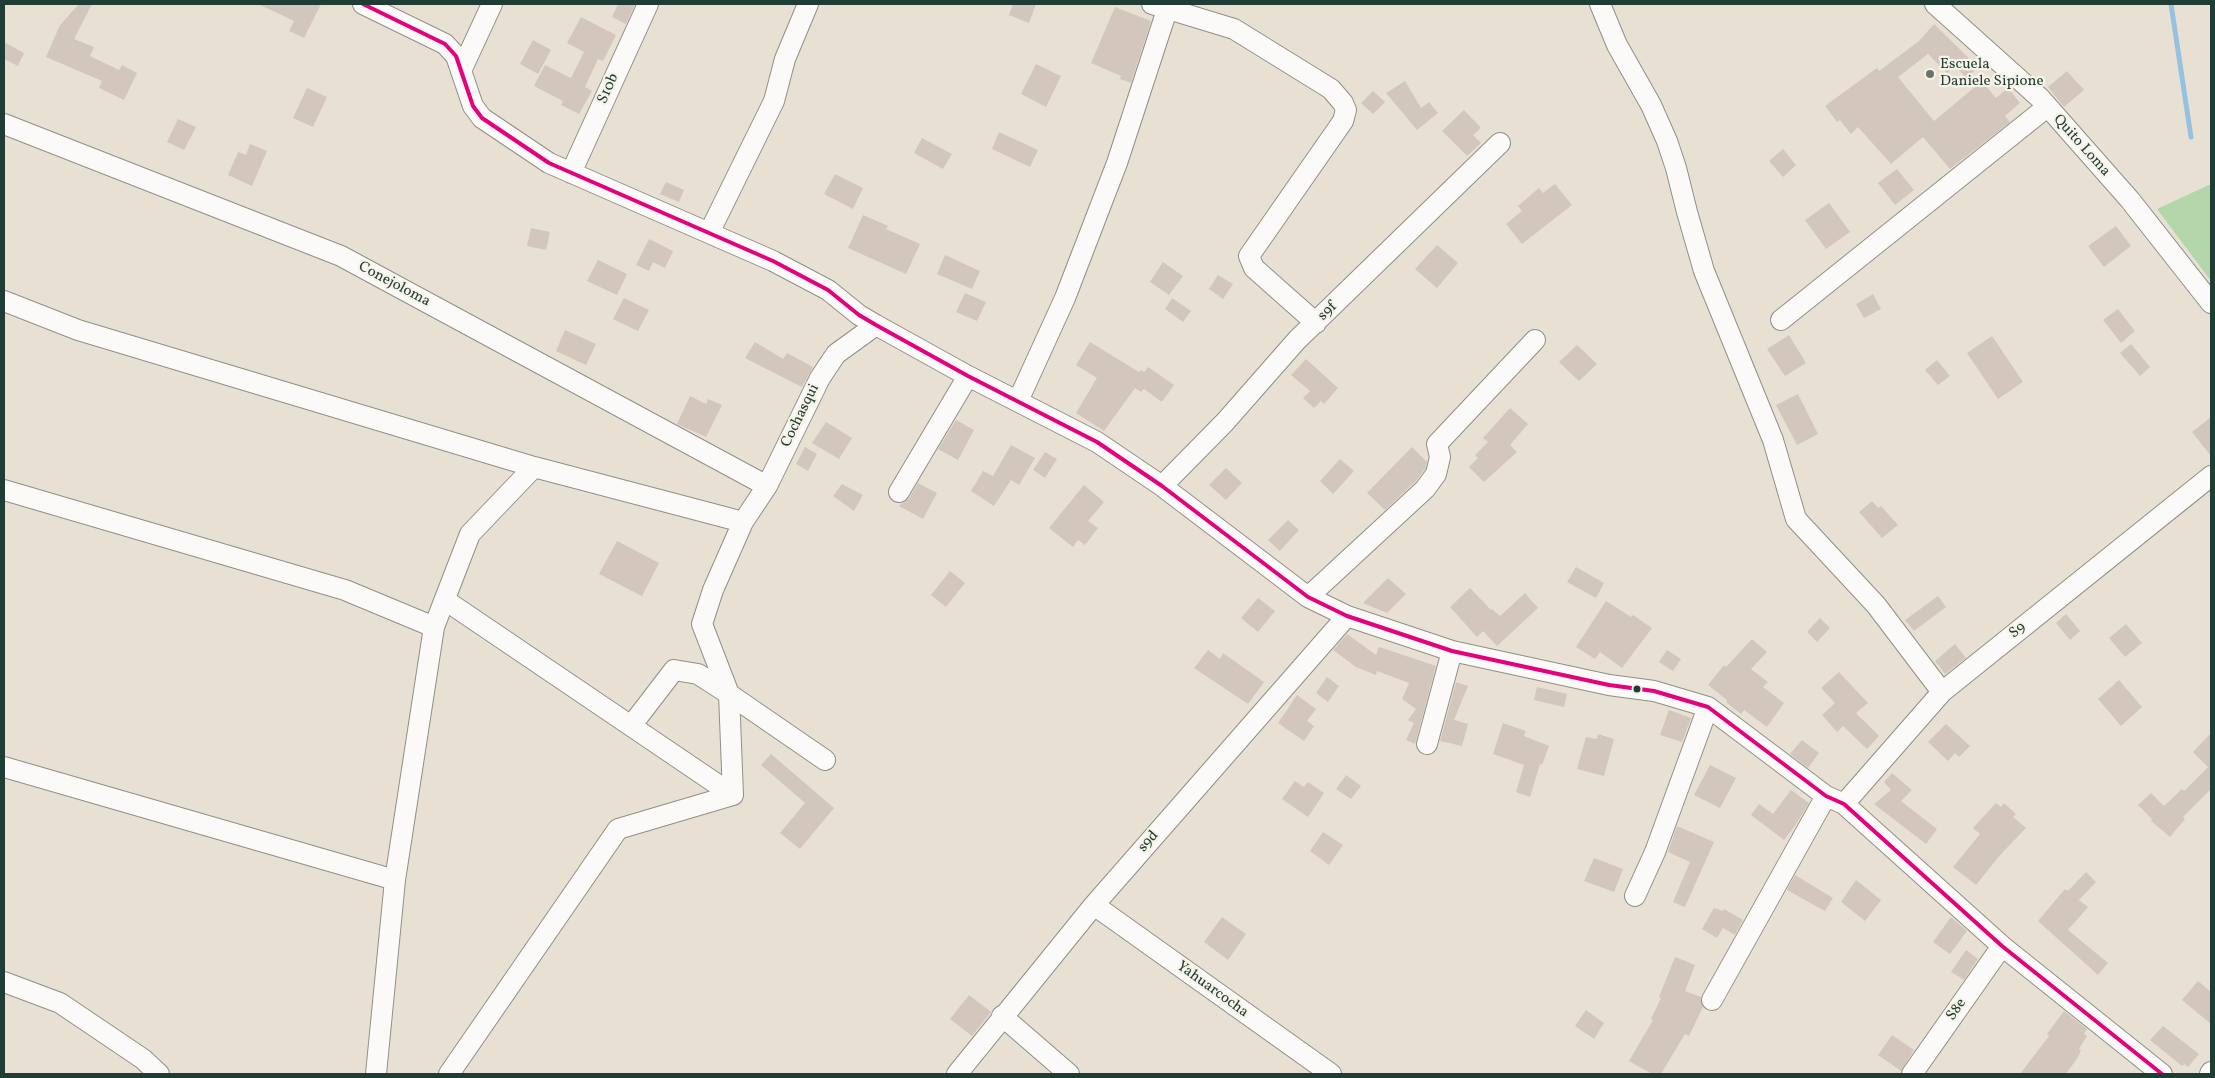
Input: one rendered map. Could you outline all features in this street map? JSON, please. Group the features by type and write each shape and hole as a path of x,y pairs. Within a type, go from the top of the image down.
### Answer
{"street":[{"path":"363,4 445,44 456,56 473,106 482,118 549,163 773,261 828,290 859,315 876,325 968,376 1097,442 1162,486 1308,597 1347,616 1452,651 1609,685 1654,691 1708,707 1835,800 2002,946 2162,1074"},
{"path":"461,71 492,4"},
{"name":"S10b","path":"571,174 648,4"},
{"path":"709,233 774,101 785,59 808,4"},
{"path":"1600,4 1617,45 1651,105 1667,140 1704,271 1773,440 1796,519 1876,606 1942,692"},
{"name":"Quito Loma","path":"1935,4 2041,99 2130,200 2211,303"},
{"path":"1018,401 1064,298 1117,163 1160,7 1234,29 1331,89 1344,103 1346,110 1343,121 1250,256 1254,268 1316,323"},
{"path":"1781,320 2047,107"},
{"name":"Conejoloma","path":"4,124 341,256 767,486"},
{"name":"s9f","path":"1162,486 1225,422 1298,340 1500,143"},
{"path":"4,301 78,330 534,467 744,522"},
{"name":"Cochasqui","path":"733,795 729,694 702,624 713,590 744,522 767,486 820,378 836,354 876,325"},
{"path":"1308,597 1425,489 1436,474 1440,457 1437,444 1535,340"},
{"path":"899,492 968,376"},
{"path":"376,1074 395,880 434,627 470,534 534,467"},
{"name":"S9","path":"1712,1000 1835,800 1942,692 2211,476"},
{"path":"4,490 345,590 434,627"},
{"path":"444,600 733,795"},
{"name":"s9d","path":"957,1074 1002,1016 1094,905 1347,616"},
{"path":"1427,744 1452,651"},
{"path":"631,726 674,670 698,674 825,760"},
{"path":"1635,896 1655,852 1708,707"},
{"path":"4,767 395,880"},
{"path":"449,1074 618,829 733,795"},
{"name":"Yahuarcocha","path":"1094,905 1332,1074"},
{"name":"S8e","path":"1912,1074 2002,946"},
{"path":"4,982 60,1003 143,1059 159,1074"},
{"path":"1002,1016 1069,1074"}],"green space":[{"path":"2211,184 2211,281 2157,209"}],"building":[{"path":"79,4 92,4 74,39 94,47 90,56 119,70 122,65 137,73 124,100 99,88 102,81 46,57 60,25"},
{"path":"258,4 321,4 304,38 289,31 294,21"},
{"path":"618,4 635,4 626,24 612,17"},
{"path":"1013,4 1036,4 1029,23 1009,15"},
{"path":"1115,7 1151,21 1131,83 1120,79 1121,76 1091,63"},
{"path":"581,17 616,35 603,61 598,59 585,87 592,91 579,114 561,105 563,101 534,86 545,65 571,78 584,52 567,43"},
{"path":"1934,24 1978,67 1967,78 1955,66 1947,73 1928,54 1898,77 1934,121 1982,81 1996,98 2008,88 2020,103 2005,116 2010,122 1950,169 1923,137 1891,164 1858,127 1851,134 1840,120 1837,122 1825,106 1877,68 1879,71 1919,41"},
{"path":"533,40 551,50 538,74 520,64"},
{"path":"4,42 24,53 18,66 4,59"},
{"path":"1036,64 1061,76 1046,107 1021,94"},
{"path":"2067,71 2084,90 2064,107 2048,87"},
{"path":"1405,81 1421,108 1429,102 1438,113 1417,130 1386,93"},
{"path":"307,88 327,97 313,127 293,118"},
{"path":"1373,91 1385,102 1373,114 1361,103"},
{"path":"1464,110 1481,128 1473,135 1481,143 1467,156 1442,131"},
{"path":"178,119 196,127 184,150 167,142"},
{"path":"999,132 1038,150 1030,167 992,149"},
{"path":"922,138 952,154 943,169 914,153"},
{"path":"250,144 267,151 252,186 228,175 238,152 246,155"},
{"path":"1783,149 1796,165 1783,177 1769,161"},
{"path":"1897,169 1914,190 1895,205 1878,183"},
{"path":"835,174 863,188 853,209 824,194"},
{"path":"666,182 684,190 679,202 660,194"},
{"path":"1555,184 1572,205 1522,244 1506,224 1522,211 1518,206 1539,188 1543,193"},
{"path":"1829,203 1850,232 1826,249 1805,220"},
{"path":"863,215 888,226 886,229 920,244 906,274 848,248"},
{"path":"2116,226 2131,246 2104,267 2088,246"},
{"path":"531,228 550,232 546,250 527,246"},
{"path":"649,239 673,251 665,268 653,262 649,271 636,265"},
{"path":"1437,245 1458,263 1437,288 1415,269"},
{"path":"945,255 980,271 972,289 937,274"},
{"path":"598,260 627,274 617,295 587,281"},
{"path":"1163,262 1183,276 1169,295 1150,282"},
{"path":"1218,275 1233,284 1223,299 1209,289"},
{"path":"965,293 986,302 977,321 956,312"},
{"path":"1873,294 1881,309 1864,318 1856,304"},
{"path":"624,298 649,310 638,331 613,319"},
{"path":"1172,298 1191,311 1183,322 1165,309"},
{"path":"2118,309 2135,331 2121,343 2103,320"},
{"path":"565,330 596,344 586,365 556,351"},
{"path":"1789,335 1806,363 1785,376 1767,349"},
{"path":"1992,336 2023,382 1998,399 1967,353"},
{"path":"755,342 783,359 787,353 813,367 802,387 745,358"},
{"path":"1090,342 1139,372 1141,370 1144,372 1148,367 1174,385 1162,402 1144,389 1141,392 1135,388 1104,431 1076,413 1097,378 1076,365"},
{"path":"2131,344 2150,367 2140,376 2120,353"},
{"path":"1577,345 1597,364 1579,381 1559,362"},
{"path":"1306,359 1338,388 1324,404 1321,401 1314,408 1303,398 1310,391 1291,375"},
{"path":"1937,360 1950,376 1938,385 1925,370"},
{"path":"1798,394 1818,434 1797,445 1776,405"},
{"path":"690,396 706,404 708,399 722,405 706,437 677,424"},
{"path":"1510,408 1528,424 1510,445 1517,452 1484,482 1469,467 1478,458 1475,455 1488,442 1483,438"},
{"path":"2211,417 2211,456 2192,432"},
{"path":"956,420 974,430 958,460 938,449"},
{"path":"826,422 852,438 839,459 812,443"},
{"path":"1011,445 1035,458 1019,485 1011,480 994,506 971,491 983,471 993,476"},
{"path":"805,447 817,454 808,471 796,464"},
{"path":"1412,447 1427,462 1425,469 1416,481 1385,510 1367,493"},
{"path":"1045,452 1057,459 1045,478 1033,470"},
{"path":"1340,459 1354,471 1333,494 1320,481"},
{"path":"1226,468 1242,483 1226,500 1209,485"},
{"path":"918,483 937,493 923,519 899,506 909,498"},
{"path":"842,484 863,495 854,511 833,496"},
{"path":"1084,485 1104,502 1088,521 1098,528 1085,545 1078,540 1073,547 1049,528"},
{"path":"1872,501 1878,508 1881,506 1898,525 1882,538 1859,512"},
{"path":"1288,520 1299,530 1280,551 1268,540"},
{"path":"617,541 659,563 642,596 599,574"},
{"path":"1576,567 1604,583 1596,598 1567,582"},
{"path":"950,571 965,583 946,607 931,595"},
{"path":"1388,578 1406,594 1387,613 1363,603"},
{"path":"1470,588 1491,610 1500,616 1525,593 1538,608 1497,646 1483,631 1477,637 1450,607"},
{"path":"1938,596 1946,607 1914,631 1905,620"},
{"path":"1258,598 1275,611 1258,632 1241,618"},
{"path":"1606,601 1631,617 1633,615 1652,628 1622,668 1600,652 1595,659 1576,647"},
{"path":"2066,614 2080,631 2070,640 2056,623"},
{"path":"1820,618 1830,628 1817,642 1807,632"},
{"path":"2126,624 2142,643 2125,657 2109,638"},
{"path":"1347,634 1376,655 1379,647 1436,666 1415,744 1406,740 1414,723 1408,720 1416,709 1402,699 1409,683 1377,671 1376,675 1356,667 1333,650"},
{"path":"1752,639 1767,652 1751,669 1768,682 1763,687 1784,703 1767,727 1744,710 1741,714 1708,685 1724,665 1726,667"},
{"path":"1955,644 1966,658 1945,674 1935,661"},
{"path":"1208,650 1220,659 1223,653 1264,682 1248,704 1194,668"},
{"path":"1667,650 1681,659 1673,671 1659,662"},
{"path":"1839,672 1868,703 1856,713 1879,736 1867,749 1843,726 1837,732 1822,715 1835,703 1821,688"},
{"path":"1327,677 1339,686 1328,702 1316,693"},
{"path":"2119,680 2142,707 2121,726 2098,699"},
{"path":"1456,682 1468,686 1454,720 1468,724 1462,746 1440,741"},
{"path":"1537,687 1567,694 1564,707 1534,700"},
{"path":"1297,695 1316,709 1307,721 1314,726 1304,741 1278,723"},
{"path":"1669,710 1691,718 1682,742 1660,735"},
{"path":"1503,723 1526,731 1524,736 1549,746 1542,765 1540,764 1530,797 1516,792 1524,765 1493,754"},
{"path":"1946,724 1970,746 1959,757 1955,753 1948,761 1928,742"},
{"path":"2211,733 2211,789 2183,817 2185,819 2170,837 2151,821 2152,819 2138,805 2151,793 2164,806 2182,789 2184,791 2208,767 2193,752"},
{"path":"1598,734 1614,739 1604,776 1577,769 1586,737 1597,739"},
{"path":"1802,740 1819,753 1808,768 1790,754"},
{"path":"771,754 834,808 800,849 780,833 805,803 761,765"},
{"path":"1710,765 1736,778 1720,808 1694,795"},
{"path":"1892,773 1912,790 1901,801 1937,829 1926,844 1874,804 1891,790 1884,782"},
{"path":"1346,775 1361,786 1351,799 1336,789"},
{"path":"1295,781 1304,787 1308,782 1324,793 1308,817 1282,799"},
{"path":"1791,790 1809,803 1784,840 1751,815 1759,804 1773,814"},
{"path":"1996,803 2001,807 2004,803 2016,814 2013,817 2026,828 2001,854 1976,885 1953,867 1980,834 1973,828"},
{"path":"1677,826 1714,842 1685,907 1673,902 1690,862 1668,852"},
{"path":"1323,832 1343,845 1329,865 1310,851"},
{"path":"1594,858 1623,869 1614,892 1584,881"},
{"path":"2086,872 2096,882 2079,900 2088,907 2068,930 2108,963 2098,975 2038,921 2065,889 2068,891"},
{"path":"1795,875 1833,898 1825,911 1787,890"},
{"path":"1856,880 1881,900 1865,921 1841,902"},
{"path":"1714,908 1723,911 1724,909 1743,920 1735,935 1723,928 1717,938 1702,929"},
{"path":"1222,917 1246,934 1228,960 1204,942"},
{"path":"1951,917 1967,931 1950,954 1933,942"},
{"path":"1966,950 1978,959 1964,980 1951,972"},
{"path":"1675,957 1695,965 1685,991 1701,997 1703,1007 1689,1036 1685,1034 1661,1074 1652,1074 1629,1061 1653,1020 1651,1019 1661,998 1659,997"},
{"path":"2198,981 2211,992 2211,1024 2182,1000"},
{"path":"969,995 991,1012 972,1036 950,1019"},
{"path":"1586,1010 1604,1023 1594,1039 1575,1026"},
{"path":"2064,1011 2087,1029 2084,1034 2087,1036 2079,1049 2081,1050 2078,1057 2066,1074 2020,1074 2049,1036 2047,1034"},
{"path":"2163,1026 2199,1054 2188,1067 2185,1064 2182,1066 2150,1040"},
{"path":"1892,1035 1914,1050 1901,1071 1878,1055"}],"waterway":[{"path":"2171,4 2191,137"}],"transit line":[{"path":"363,4 445,44 456,56 473,106 482,118 549,163 773,261 828,290 859,315 876,325 968,376 1097,442 1162,486 1308,597 1347,616 1452,651 1609,685 1654,691 1708,707 1826,796 1844,804 2002,946 2162,1074"}],"place":[{"name":"Escuela Daniele Sipione","path":"1930,74"}]}
